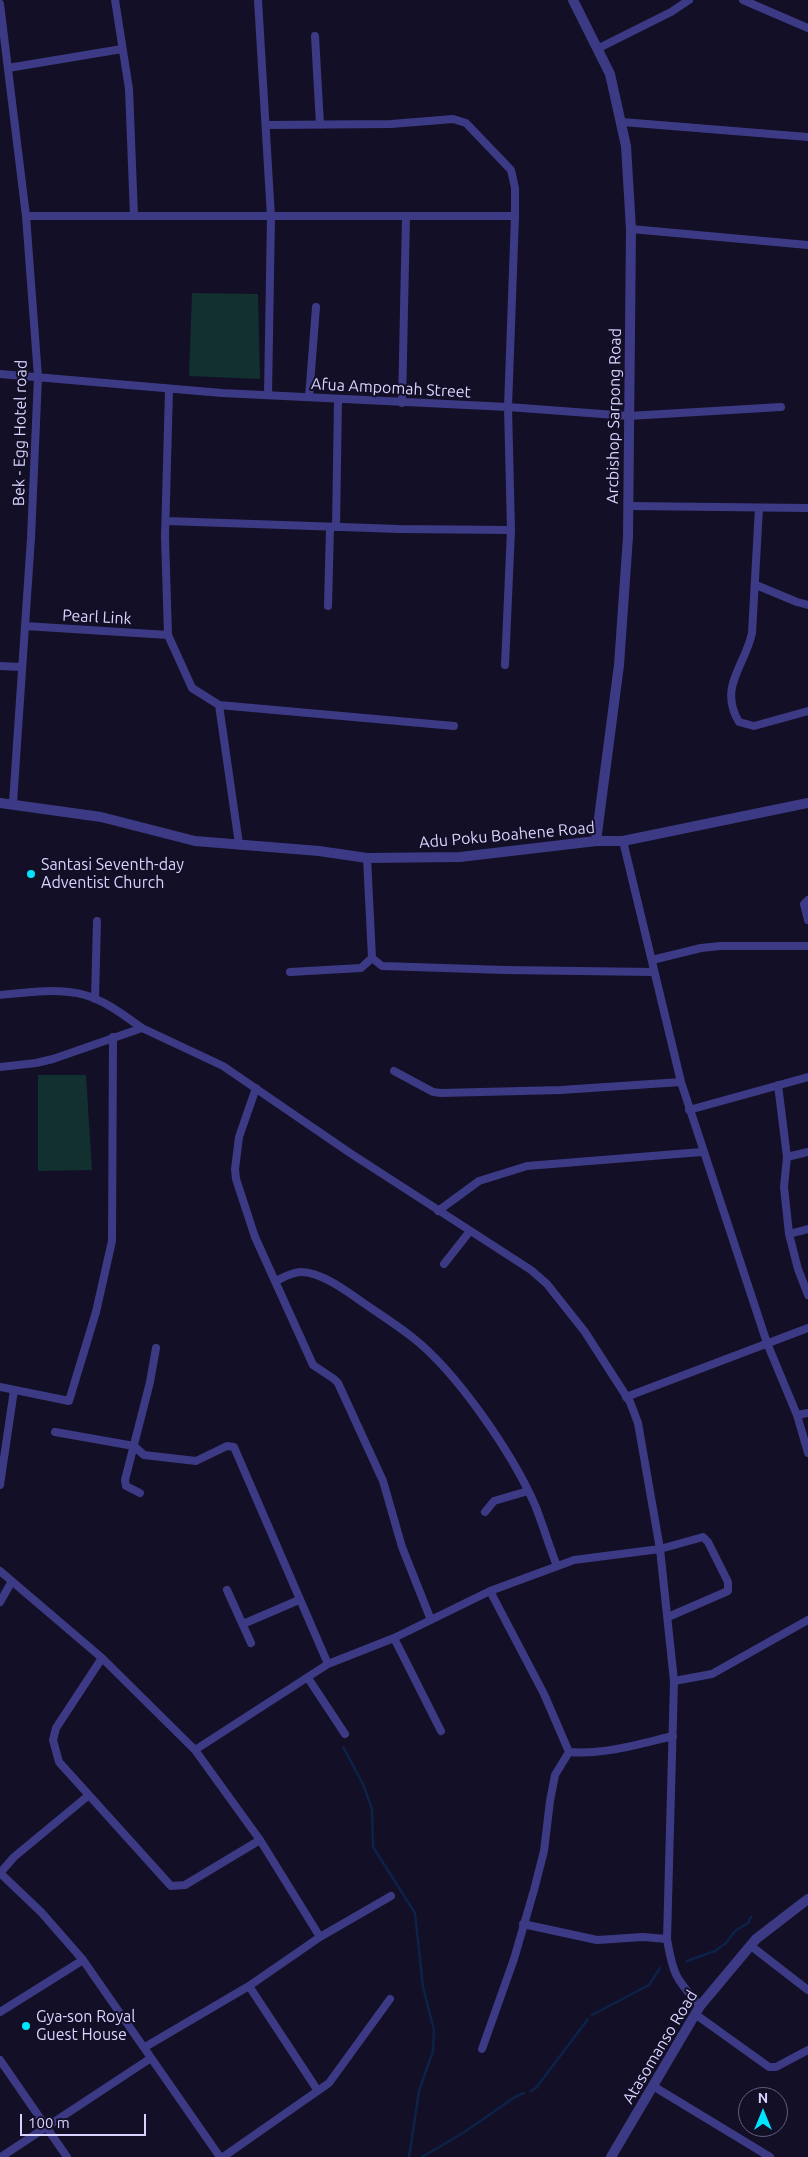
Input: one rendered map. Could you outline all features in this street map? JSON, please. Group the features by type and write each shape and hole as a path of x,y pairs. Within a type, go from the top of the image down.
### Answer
{"street":[{"path":"114,0 129,89 134,216"},
{"path":"258,0 271,216 268,395"},
{"name":"Arcbishop Sarpong Road","path":"573,0 599,48 610,74 626,146 632,229 628,506 619,666 596,841"},
{"path":"599,48 671,12 689,0"},
{"path":"743,0 808,28"},
{"name":"Bek - Egg Hotel road","path":"0,7 26,216 38,377 31,529 13,803"},
{"path":"315,36 320,125"},
{"path":"8,68 122,48"},
{"path":"267,125 391,124 453,119 466,123 511,170 515,188 508,407 512,530 505,665"},
{"path":"622,122 808,137"},
{"path":"26,216 515,216"},
{"path":"402,403 406,217"},
{"path":"632,229 808,245"},
{"path":"309,397 316,307"},
{"name":"Afua Ampomah Street","path":"0,374 169,389 402,403 508,407 629,416 781,407"},
{"path":"169,389 166,521 168,635 192,688 219,705 454,726"},
{"path":"328,606 338,399"},
{"path":"628,506 808,508"},
{"path":"758,508 756,585 752,632 750,644 732,684 731,698 737,718 744,724 754,726 808,711"},
{"path":"166,521 333,527 512,530"},
{"path":"756,585 808,605"},
{"name":"Pearl Link","path":"25,626 168,635"},
{"path":"0,666 21,667"},
{"path":"219,705 239,844"},
{"name":"Adu Poku Boahene Road","path":"0,802 101,817 195,841 367,858 460,857 596,841 623,841 808,802"},
{"path":"623,841 689,1110 767,1343 797,1416 808,1452"},
{"path":"367,858 372,958 382,966 654,972"},
{"path":"808,900 804,904 804,908 808,920"},
{"path":"95,999 97,921"},
{"path":"652,960 701,948 720,946 808,946"},
{"path":"290,972 361,968 372,958"},
{"path":"0,995 43,991 84,995 95,999 142,1028 223,1066 350,1153 531,1270 547,1284 585,1332 626,1397 638,1423 660,1549 674,1681 667,1939 672,1968 698,2010 769,2067 776,2067 808,2050"},
{"path":"0,1066 36,1063 53,1059 142,1028"},
{"path":"0,1387 69,1401 96,1312 112,1241 113,1037"},
{"path":"394,1071 437,1093 561,1090 681,1082"},
{"path":"689,1110 808,1076"},
{"path":"778,1085 787,1157 784,1187 789,1234 798,1269 808,1295"},
{"path":"256,1088 239,1136 235,1169 236,1179 255,1237 313,1365 338,1383 384,1481 402,1547 431,1620"},
{"path":"438,1211 479,1181 527,1166 702,1152"},
{"path":"787,1157 808,1152"},
{"path":"789,1234 808,1229"},
{"path":"444,1264 470,1231"},
{"path":"276,1281 295,1273 308,1273 336,1284 413,1338 449,1374 478,1411 516,1466 535,1505 556,1566"},
{"path":"626,1397 808,1328"},
{"path":"140,1493 126,1486 125,1483 150,1382 156,1348"},
{"path":"0,1485 14,1390"},
{"path":"797,1416 808,1413"},
{"path":"55,1432 134,1446 144,1455 196,1461 227,1446 236,1449 328,1664"},
{"path":"485,1512 494,1501 528,1490"},
{"path":"196,1750 328,1664 394,1638 490,1591 556,1566 590,1557 660,1549 699,1537 706,1539 729,1586 724,1593 668,1617"},
{"path":"0,1570 102,1658 196,1750 260,1840 320,1937"},
{"path":"0,1602 12,1581"},
{"path":"227,1590 251,1643"},
{"path":"490,1591 544,1694 569,1752"},
{"path":"243,1624 299,1600"},
{"path":"674,1681 712,1674 808,1620"},
{"path":"394,1638 441,1731"},
{"path":"102,1658 56,1728 53,1740 59,1762 167,1884 171,1886 185,1885 260,1840"},
{"path":"308,1678 344,1734"},
{"path":"569,1752 586,1753 620,1748 673,1736"},
{"path":"482,2049 514,1959 544,1851 555,1775 569,1752"},
{"path":"89,1795 14,1857 0,1873 41,1912 83,1960 222,2157 329,2083 390,1999"},
{"path":"145,2047 249,1986 320,1937 391,1896"},
{"name":"Atasomanso Road","path":"611,2157 698,2010 756,1939 808,1899"},
{"path":"523,1924 597,1940 643,1937 667,1939"},
{"path":"750,1946 808,1990"},
{"path":"0,2012 83,1960"},
{"path":"249,1986 318,2091"},
{"path":"0,2157 46,2129 151,2058"},
{"path":"0,2061 67,2157"},
{"path":"653,2086 770,2157"}],"green space":[{"path":"192,293 258,294 260,379 189,376"},
{"path":"38,1075 86,1075 92,1170 38,1171"}],"waterway":[{"path":"343,1747 363,1784 372,1809 373,1847 415,1913 423,1987 434,2030 433,2051 419,2091 409,2157"},
{"path":"687,1961 715,1951 726,1943 735,1931 748,1923 751,1917"},
{"path":"592,2015 649,1985 660,1968"},
{"path":"531,2091 536,2088 588,2019"},
{"path":"422,2157 524,2093"}],"place":[{"name":"Santasi Seventh-day Adventist Church","path":"31,874"},
{"name":"Gya-son Royal Guest House","path":"26,2026"}]}
